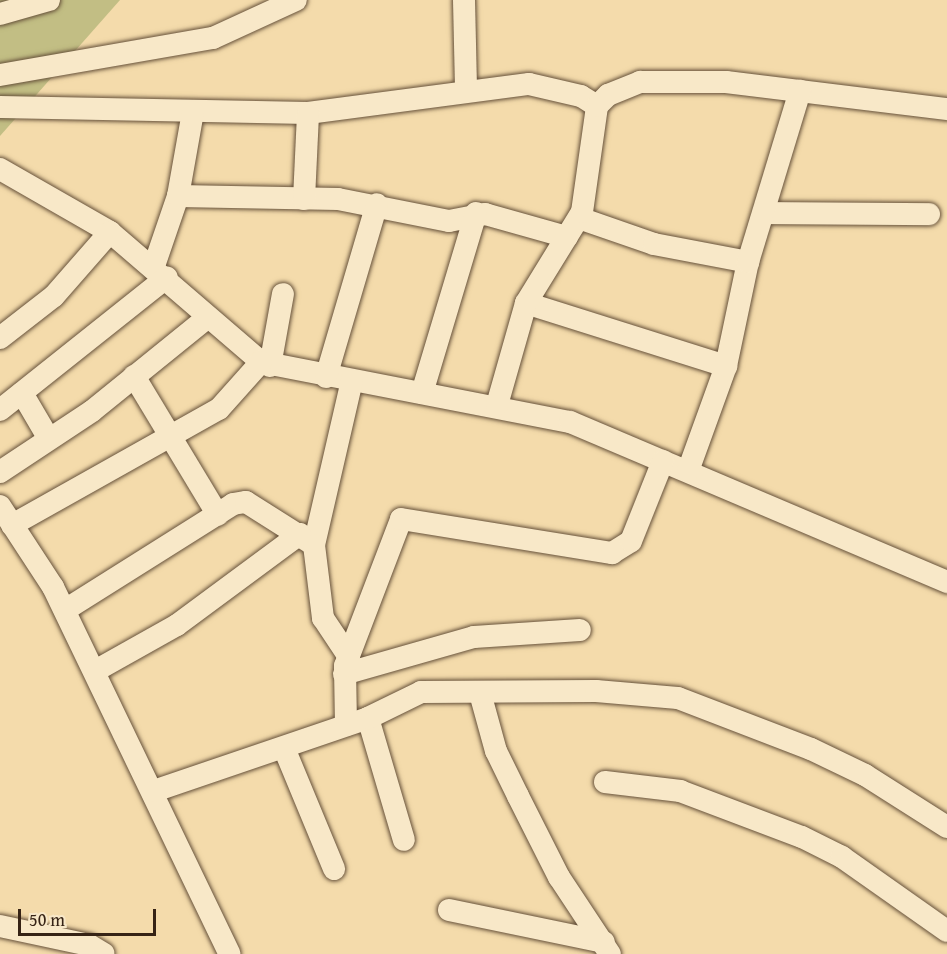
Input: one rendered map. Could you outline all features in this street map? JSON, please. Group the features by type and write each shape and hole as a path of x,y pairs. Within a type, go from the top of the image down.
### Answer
{"street":[{"path":"0,14 46,0"},
{"path":"0,75 213,38 296,0"},
{"path":"464,0 466,90"},
{"path":"597,106 640,82 726,82 947,109"},
{"path":"0,107 308,113 466,90 546,85 597,106"},
{"path":"688,471 726,366 748,262 766,213 800,91"},
{"path":"497,405 526,303 573,227 587,196 597,106"},
{"path":"0,410 160,272 178,196 194,112"},
{"path":"304,199 308,113"},
{"path":"0,169 110,232 266,364 326,377 497,405 570,422 947,582"},
{"path":"178,196 304,199 377,204 440,220 476,213 573,227 748,262"},
{"path":"326,377 377,204"},
{"path":"422,393 476,213"},
{"path":"766,213 929,214"},
{"path":"0,338 54,296 110,232"},
{"path":"230,954 154,790 65,610 6,516 170,436 231,399 266,364 283,294"},
{"path":"526,303 726,366"},
{"path":"0,472 134,376 208,317"},
{"path":"134,376 218,515"},
{"path":"347,665 323,618 307,540 352,381"},
{"path":"22,393 49,439"},
{"path":"346,725 347,665 401,519 612,553 631,541 663,461"},
{"path":"65,610 218,515 246,502 307,540"},
{"path":"94,671 177,625 307,540"},
{"path":"347,665 474,637 580,630"},
{"path":"154,790 368,718 421,692 596,691 678,698 822,754 947,827"},
{"path":"480,693 496,751 559,877 607,948"},
{"path":"368,718 404,840"},
{"path":"284,747 334,869"},
{"path":"605,782 680,791 802,837 842,857 947,931"},
{"path":"449,910 607,948"},
{"path":"0,926 104,954"}],"shaded area":[{"path":"0,0 120,0 0,136"}]}
